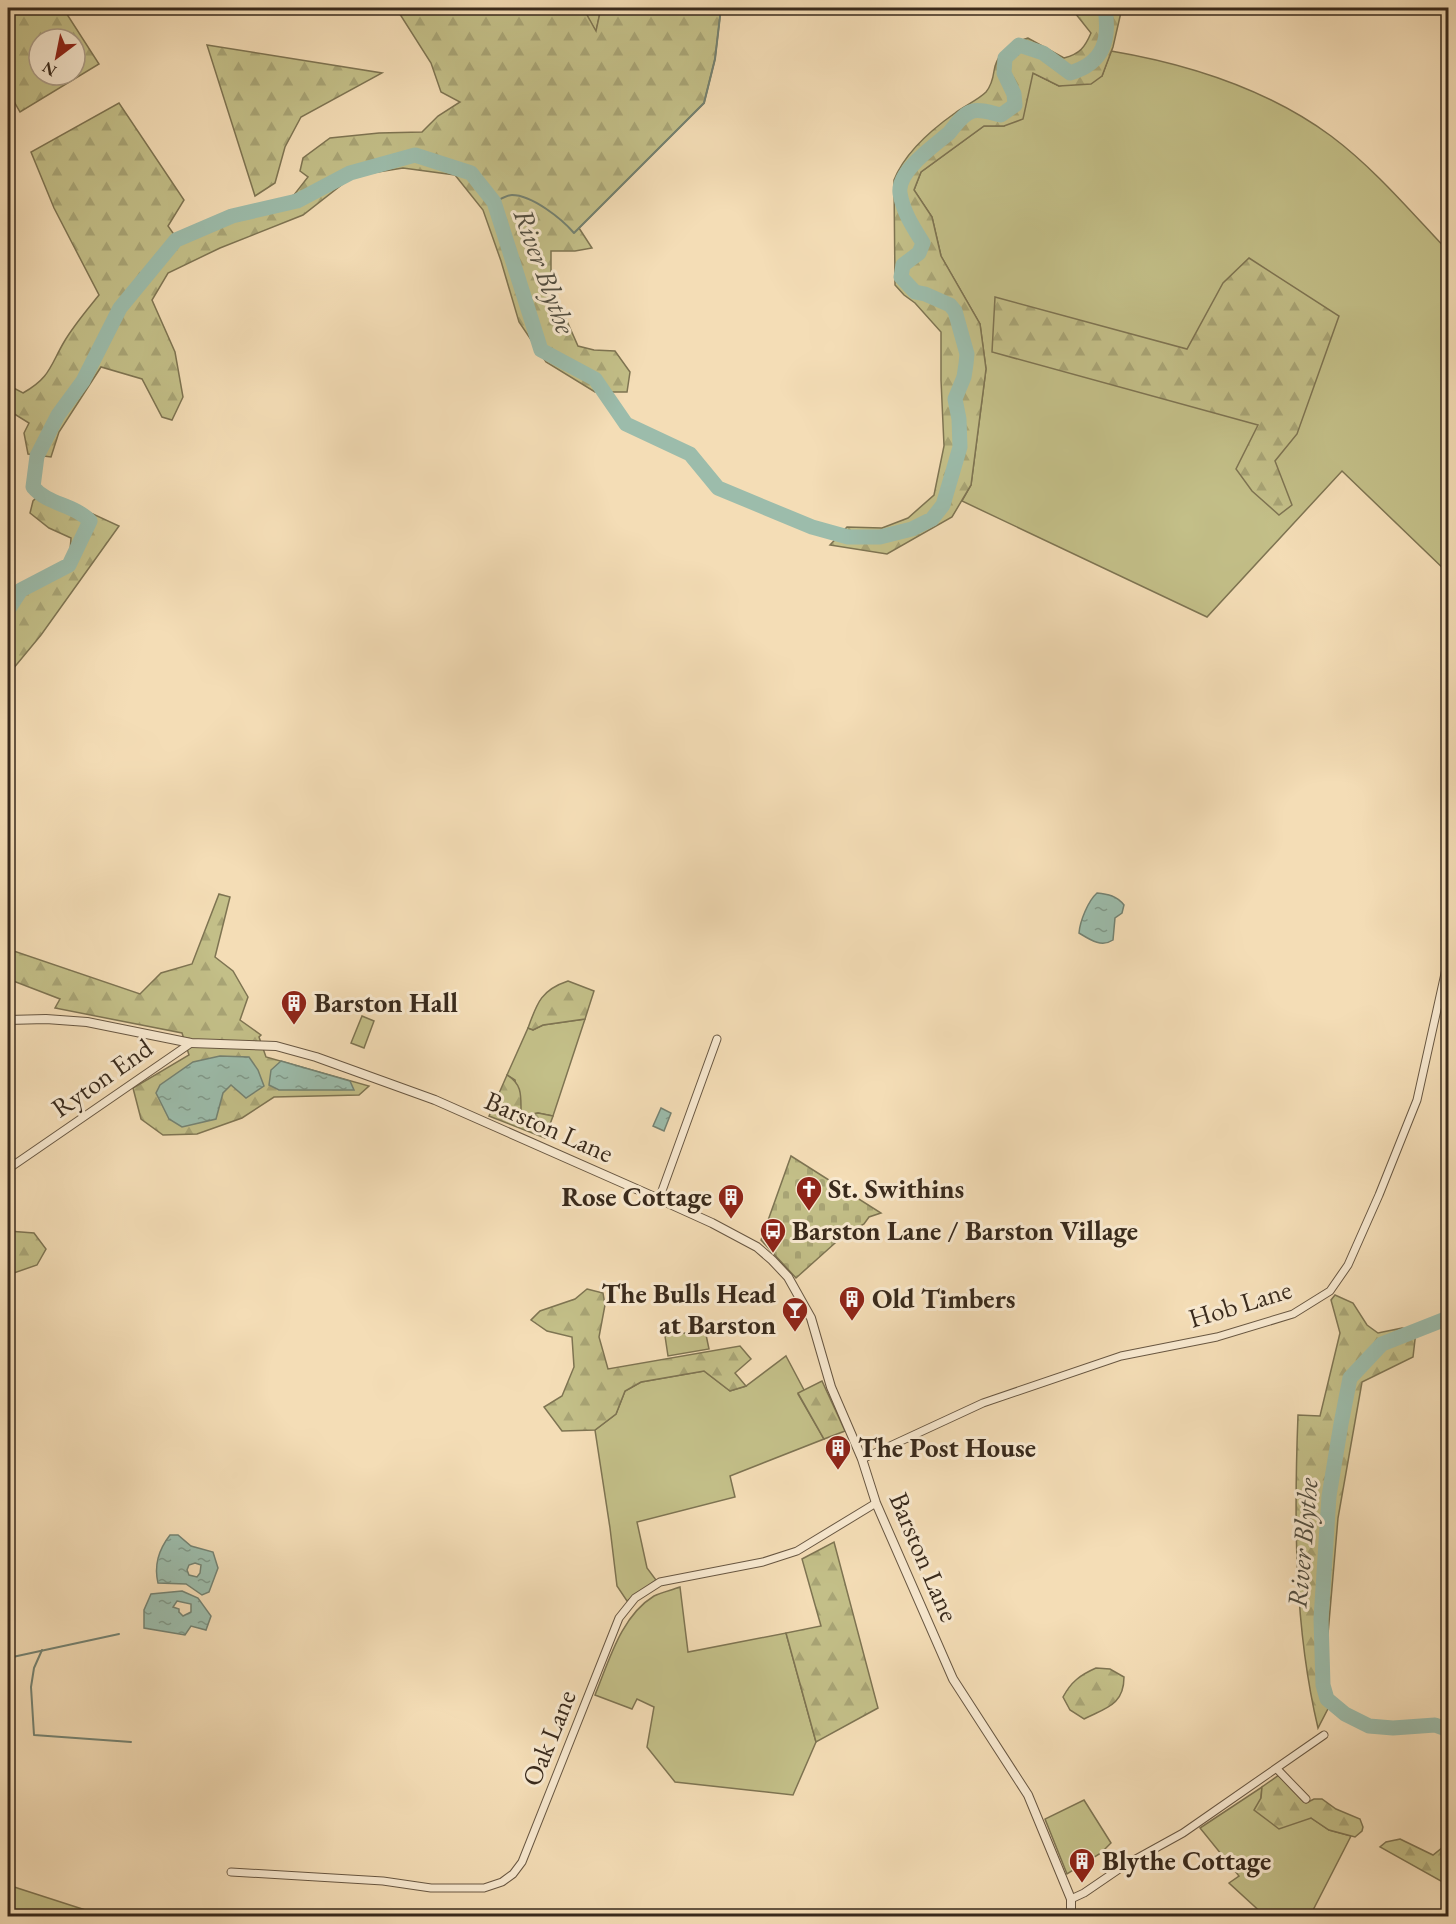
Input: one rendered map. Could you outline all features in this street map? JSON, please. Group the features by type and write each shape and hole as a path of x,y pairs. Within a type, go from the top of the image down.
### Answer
{"street":[{"name":"Hob Lane","path":"862,1459 983,1403 1121,1356 1217,1337 1293,1314 1330,1291 1348,1265 1417,1100 1449,960"},
{"name":"Barston Lane","path":"8,1020 46,1019 87,1022 190,1043 276,1046 316,1058 435,1100 712,1223 757,1247 788,1277 811,1318 831,1387 862,1459 876,1503 953,1679 1028,1795 1071,1899 1071,1917"},
{"path":"659,1199 717,1039"},
{"name":"Ryton End","path":"8,1169 190,1043"},
{"name":"Oak Lane","path":"231,1872 383,1881 430,1888 484,1888 502,1882 513,1874 522,1862 619,1618 635,1598 660,1582 763,1562 797,1551 876,1503"},
{"path":"1071,1899 1084,1893 1125,1864 1183,1833 1324,1735"},
{"path":"1277,1769 1306,1799"}],"green space":[{"path":"8,8 63,8 75,27 27,27 27,87 61,87 20,112 8,91"},
{"path":"396,8 583,8 596,31 601,8 721,8 715,59 704,103 579,228 592,248 551,251 551,285 578,346 594,350 615,351 630,372 627,392 595,392 546,362 519,322 483,210 455,175 403,168 353,176 303,215 220,248 168,273 152,300 175,352 183,397 172,420 162,417 142,379 101,367 59,432 51,457 28,454 24,433 29,423 8,410 8,385 23,393 39,382 72,330 99,295 54,208 31,152 119,103 184,200 168,226 180,243 294,195 308,177 300,171 303,158 330,138 379,133 422,132 438,116 460,102 441,92 431,63"},
{"path":"583,8 601,8 596,32"},
{"path":"1071,8 1122,8 1113,47 1102,76 1091,84 1059,86 1033,73 1023,119 1004,126 984,126 921,172 914,190 932,217 941,256 980,324 986,369 971,485 952,517 887,554 830,545 847,527 882,528 908,518 934,495 944,446 941,332 895,285 894,180 905,160 928,134 986,92 992,82 998,59 1006,49 1028,38 1064,58 1081,49 1091,33"},
{"path":"87,45 99,64 87,71"},
{"path":"207,45 382,73 301,117 285,147 275,183 255,196"},
{"path":"1111,51 1198,71 1254,92 1306,119 1363,162 1448,251 1448,573 1342,471 1207,617 962,501 971,485 986,369 980,324 941,256 932,217 914,190 921,172 984,126 1004,126 1033,73 1059,86 1102,76"},
{"path":"1249,258 1339,316 1297,434 1275,461 1292,505 1279,515 1252,491 1236,469 1258,425 992,352 995,297 1187,349 1223,283"},
{"path":"43,491 119,526 41,635 8,675 8,614 17,605 21,590 69,564 71,538 49,528 30,513 33,501"},
{"path":"219,894 230,897 215,957 233,971 248,997 240,1020 261,1035 259,1037 266,1057 369,1086 359,1095 274,1097 242,1118 197,1134 163,1135 141,1119 133,1088 189,1055 182,1033 55,1008 60,999 8,979 8,949 140,994 161,973 192,964"},
{"path":"568,981 594,991 585,1019 543,1025 533,1030 528,1028 534,1011 546,993"},
{"path":"362,1016 374,1021 364,1048 351,1043"},
{"path":"585,1019 553,1116 538,1113 528,1115 520,1110 515,1080 507,1075 528,1028 533,1030 543,1025"},
{"path":"507,1075 518,1086 521,1095 521,1111 528,1115 538,1113 553,1116 545,1138 489,1116"},
{"path":"791,1156 881,1213 869,1217 864,1224 844,1235 796,1278 761,1240"},
{"path":"8,1231 34,1233 46,1249 37,1265 8,1275"},
{"path":"587,1289 603,1293 605,1305 599,1337 608,1369 740,1346 751,1359 735,1373 746,1386 730,1391 704,1371 641,1382 625,1391 616,1414 595,1430 562,1431 544,1407 562,1396 574,1367 572,1337 547,1331 531,1320 540,1311 575,1299"},
{"path":"1335,1295 1353,1303 1367,1325 1378,1333 1402,1328 1416,1331 1413,1357 1362,1382 1338,1518 1323,1692 1332,1701 1318,1728 1304,1651 1297,1572 1298,1415 1320,1416 1340,1333 1331,1300"},
{"path":"705,1330 709,1349 668,1356 665,1336"},
{"path":"786,1356 804,1390 798,1394 824,1439 730,1476 735,1497 637,1522 647,1568 656,1580 627,1601 617,1586 595,1430 616,1414 625,1391 641,1382 704,1371 730,1391 746,1386"},
{"path":"822,1381 845,1431 824,1439 798,1393"},
{"path":"834,1542 878,1708 816,1742 786,1633 821,1626 802,1559"},
{"path":"680,1587 688,1652 786,1633 816,1742 793,1795 675,1782 647,1747 654,1707 637,1699 632,1709 595,1695 617,1640 633,1615 654,1596"},
{"path":"1096,1668 1110,1669 1124,1677 1123,1686 1117,1700 1084,1719 1070,1710 1063,1697 1076,1679"},
{"path":"1279,1775 1306,1803 1314,1799 1322,1799 1336,1809 1360,1819 1362,1831 1355,1837 1329,1830 1311,1818 1279,1829 1254,1810 1261,1798 1262,1787"},
{"path":"1262,1787 1261,1798 1311,1818 1329,1830 1351,1836 1310,1916 1265,1916 1229,1883 1239,1876 1200,1828"},
{"path":"1084,1800 1111,1843 1101,1853 1067,1874 1045,1819"},
{"path":"1400,1839 1433,1855 1448,1843 1448,1885 1380,1847 1386,1842"},
{"path":"8,1885 104,1916 8,1916"}],"water":[{"path":"1097,893 1112,896 1124,905 1122,913 1115,918 1113,940 1104,943 1095,942 1079,933 1085,912"},
{"path":"220,1056 249,1057 258,1070 264,1086 246,1098 231,1085 223,1093 216,1119 182,1127 169,1119 156,1093 160,1085 193,1062"},
{"path":"281,1061 350,1081 354,1090 279,1090 269,1085 271,1070"},
{"path":"661,1108 671,1113 664,1131 653,1126"},
{"path":"170,1535 178,1535 191,1546 213,1552 218,1568 209,1592 202,1595 186,1584 158,1583 157,1564","holes":["195,1563 201,1565 197,1577 189,1575 187,1570 189,1565"]},
{"path":"182,1591 198,1598 211,1616 206,1630 191,1626 185,1635 144,1628 144,1610 151,1594","holes":["177,1601 191,1604 191,1612 183,1616 179,1609 173,1607"]}],"waterway":[{"path":"494,202 512,195 528,199 554,215 574,233 704,103 715,59 721,8"},
{"name":"River Blythe","path":"8,610 21,590 69,565 90,521 84,515 46,498 33,487 37,456 58,415 83,381 120,308 176,240 232,216 297,201 350,173 415,155 471,173 494,202 541,350 595,379 626,424 690,454 718,488 812,527 848,537 880,537 912,529 932,519 943,505 960,447 959,419 955,399 964,377 967,354 955,311 950,305 915,292 901,277 903,265 919,253 923,243 903,207 900,193 904,176 966,115 980,110 1001,115 1015,105 1014,94 1004,73 1005,58 1019,45 1043,53 1070,73 1091,63 1102,49 1105,40 1105,8"},
{"name":"River Blythe","path":"1448,1318 1382,1344 1350,1378 1329,1496 1321,1619 1323,1685 1327,1699 1345,1714 1369,1726 1393,1728 1435,1725 1446,1729 1448,1733"},
{"path":"8,1658 119,1634"},
{"path":"42,1650 34,1668 31,1687 34,1735 131,1742"}],"place":[{"name":"Barston Hall","path":"294,1026"},
{"name":"St. Swithins","path":"809,1212"},
{"name":"Rose Cottage","path":"731,1220"},
{"name":"Barston Lane / Barston Village","path":"773,1254"},
{"name":"Old Timbers","path":"852,1322"},
{"name":"The Bulls Head at Barston","path":"795,1333"},
{"name":"The Post House","path":"838,1471"},
{"name":"Blythe Cottage","path":"1082,1884"}]}
